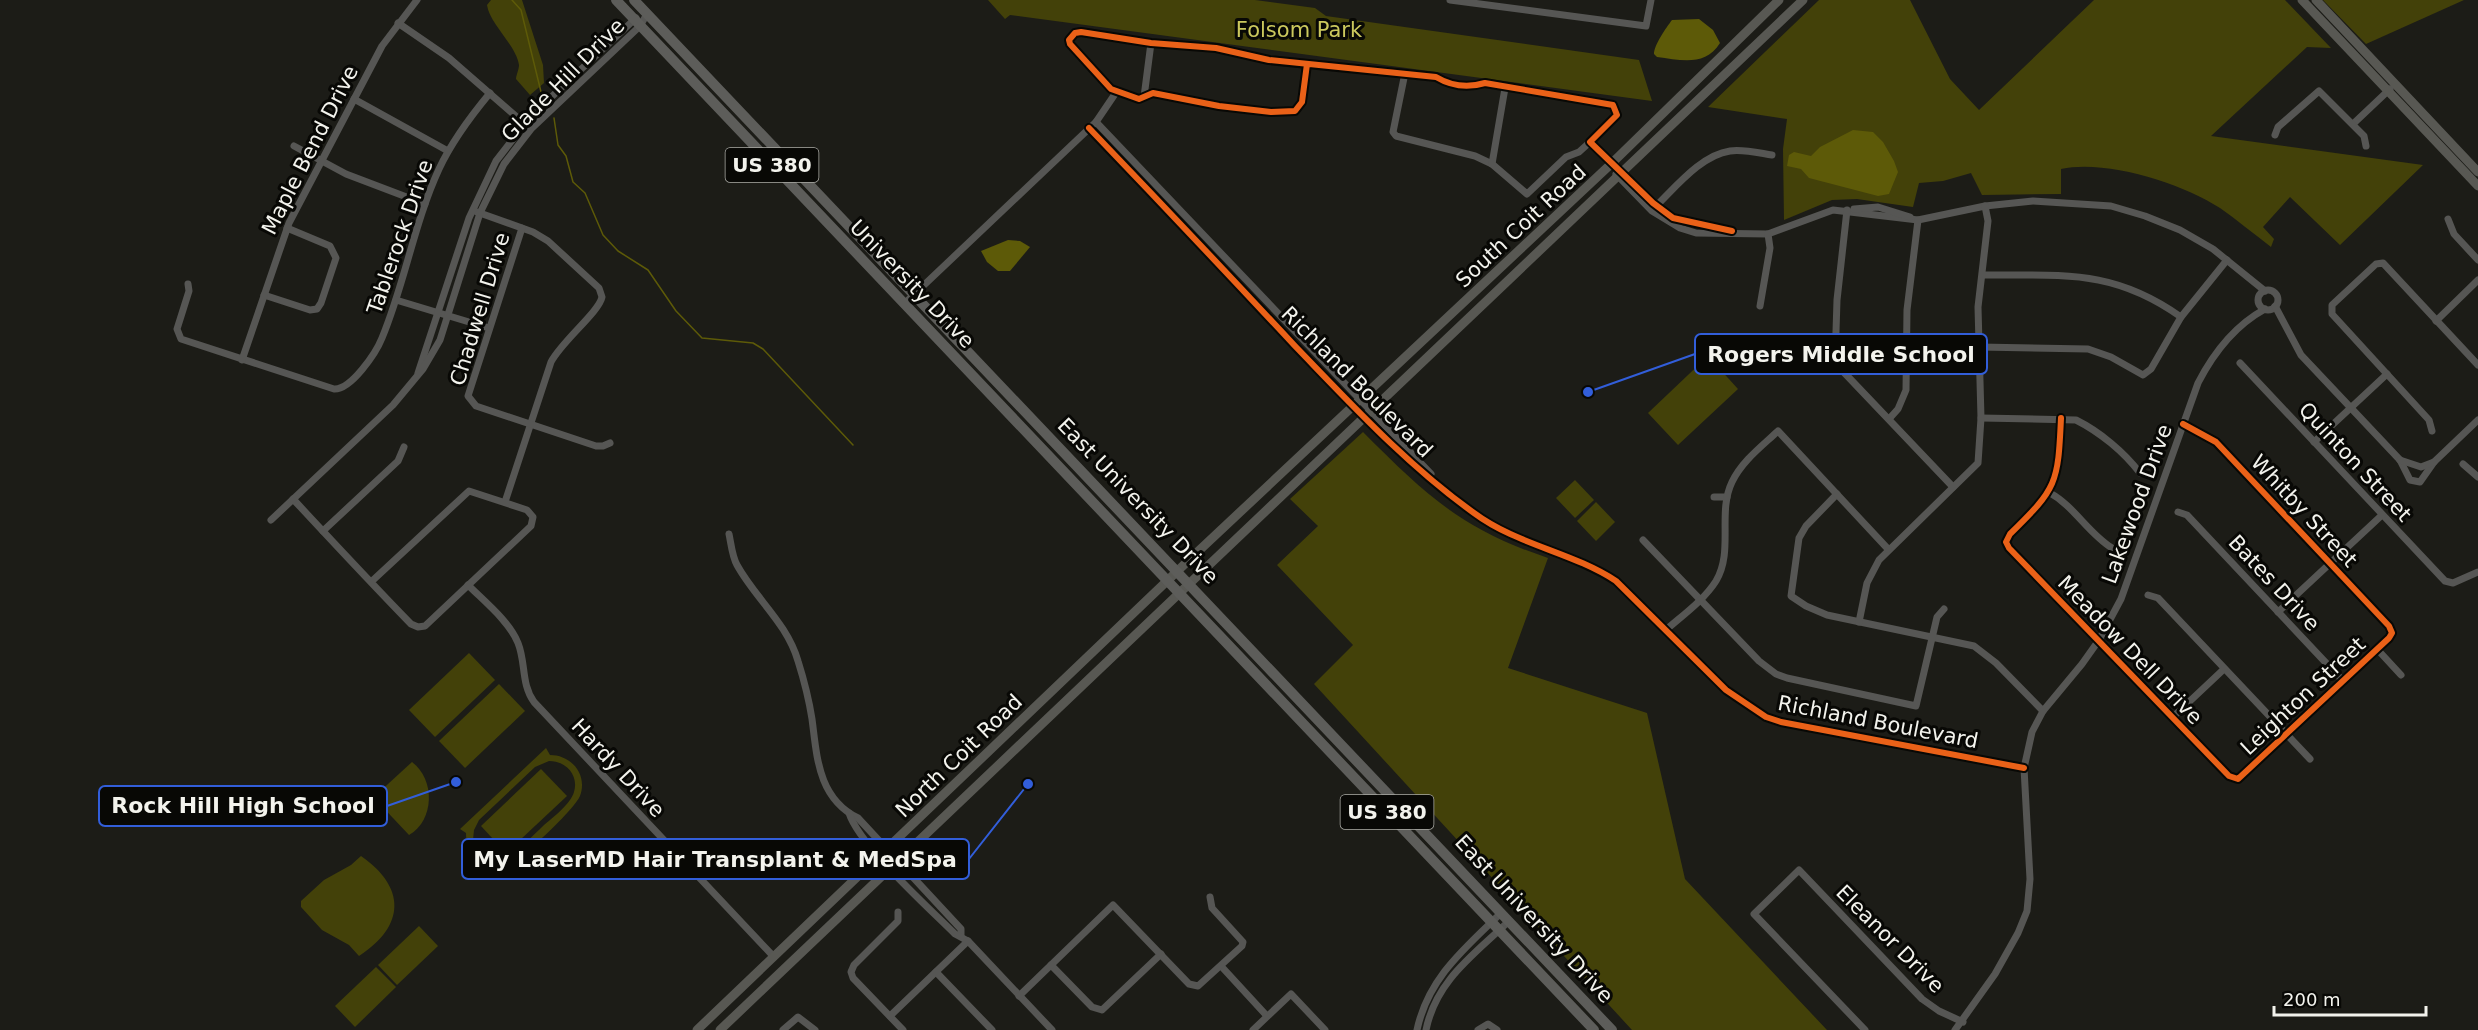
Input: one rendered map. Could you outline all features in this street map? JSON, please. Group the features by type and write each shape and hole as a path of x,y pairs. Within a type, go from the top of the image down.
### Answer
{"highway":[{"name":"University Drive","path":"616,0 1180,594"},
{"name":"East University Drive","path":"634,0 1612,1030"},
{"name":"US 380","path":"1180,594 1594,1030"}],"main road":[{"name":"South Coit Road","path":"1168,582 1611,164 1779,0"},
{"name":"South Coit Road","path":"1180,594 1277,499 1803,0"},
{"path":"2302,0 2478,172"},
{"path":"2316,0 2478,186"},
{"path":"1500,268 1511,279"},
{"path":"1439,325 1451,336"},
{"path":"1266,488 1277,499"},
{"name":"North Coit Road","path":"697,1030 1168,582"},
{"name":"North Coit Road","path":"720,1030 1180,594"},
{"path":"1053,692 1064,703"},
{"path":"975,765 987,776"},
{"path":"774,957 785,969"}],"street":[{"name":"Maple Bend Drive","path":"242,360 287,228 382,46 417,0"},
{"path":"1450,0 1646,26 1651,0"},
{"name":"Glade Hill Drive","path":"418,374 472,210 496,161 525,124 647,14"},
{"path":"398,23 449,58 531,129"},
{"name":"Glade Hill Drive","path":"271,520 393,405 418,374 436,347 480,213 504,165 531,129 637,23"},
{"path":"1307,64 1302,102 1294,111 1219,106 1153,93 1139,99 1117,91 1111,88 1070,44 1072,35 1081,32 1150,43 1216,48 1269,60 1405,73 1436,77 1447,84 1473,87 1485,83 1613,105 1617,115 1579,152 1566,157 1527,194 1492,164 1475,156 1396,136 1393,132 1405,73"},
{"path":"1144,97 1150,43"},
{"path":"1492,164 1505,88"},
{"path":"2353,124 2391,88"},
{"path":"904,304 1096,122 1117,91"},
{"path":"2275,135 2278,127 2317,91 2324,93 2364,136 2366,146"},
{"name":"Tablerock Drive","path":"242,360 339,389 372,357 382,338 396,300 425,204 448,151 490,93"},
{"path":"354,99 448,151"},
{"name":"Richland Boulevard","path":"1096,122 1368,415 1396,450 1476,515 1509,535 1600,571 1631,593 1726,690 1766,717 1781,722 2024,768"},
{"name":"Richland Boulevard","path":"1089,128 1357,403"},
{"path":"1590,142 1654,209 1680,228 1696,233 1732,231 1768,234 1808,217 1833,210 1918,220 1985,206 2033,201 2110,206 2163,222 2196,239 2227,260 2248,278 2282,322 2301,355 2400,460 2406,475 2415,482 2425,478 2434,462 2478,420"},
{"path":"294,146 381,189 425,204"},
{"path":"1654,209 1702,164 1721,153 1731,150 1772,155"},
{"path":"1859,622 1867,583 1879,560 1978,463 1981,418 1978,307 1988,220 1985,206"},
{"path":"472,210 522,228 554,245 599,288 603,297 599,306 565,340 555,354 505,502"},
{"path":"1847,210 1837,300 1835,363 1953,487"},
{"path":"2448,219 2454,234 2478,260"},
{"path":"1889,419 1898,409 1906,390 1908,298 1918,220"},
{"path":"264,295 310,310 317,309 336,258 335,251 330,246 287,228"},
{"name":"Chadwell Drive","path":"522,228 468,393 470,400 476,406 531,424"},
{"path":"1760,306 1770,248 1768,234"},
{"path":"1979,346 2088,349 2111,357 2143,375 2151,369 2181,318 2227,260"},
{"path":"2433,431 2429,420 2330,310 2380,262 2478,365"},
{"path":"1983,275 2088,277 2146,295 2181,318"},
{"path":"2436,321 2478,280"},
{"path":"188,284 189,291 177,329 178,336 185,342 242,360"},
{"path":"2261,296 2275,294 2270,308"},
{"name":"Lakewood Drive","path":"1955,1030 1963,1022 1995,974 2018,933 2027,911 2030,879 2024,768 2029,741 2043,711 2099,640 2121,599 2183,423 2207,365 2227,339 2248,319 2261,296"},
{"path":"396,300 489,328"},
{"name":"Lakewood Drive","path":"2248,319 2270,308"},
{"name":"Quinton Street","path":"2240,363 2448,583 2478,572"},
{"path":"2314,442 2387,374"},
{"path":"1981,418 2076,420 2088,426 2130,460 2140,473"},
{"path":"2061,418 2059,466 2050,493 2062,499 2101,541 2112,548"},
{"name":"Whitby Street","path":"2183,423 2216,442 2389,626 2392,633"},
{"path":"531,424 596,446 610,443"},
{"path":"1667,629 1716,581 1722,566 1727,497 1740,468 1778,431 1888,549"},
{"path":"323,531 398,461 404,447"},
{"path":"2400,460 2421,466 2434,462"},
{"path":"2463,464 2478,477"},
{"path":"293,499 371,582 411,624 418,627 425,626 531,526 533,517 527,510 469,491 371,582"},
{"name":"Meadow Dell Drive","path":"2050,493 2010,534 2007,542 2009,548 2086,630 2099,640 2234,779"},
{"path":"1837,494 1810,520 1799,538 1791,596 1815,611 1959,642 1984,653 2043,711"},
{"path":"1714,497 1727,497"},
{"name":"Bates Drive","path":"2178,512 2187,515 2343,681"},
{"path":"2278,612 2382,515"},
{"path":"729,534 735,562 778,621 797,658 809,700 816,763 836,799 849,813 858,818 898,860 961,929 961,935"},
{"path":"1642,540 1759,661 1776,674 1916,706 1937,617 1944,609"},
{"name":"Hardy Drive","path":"468,585 513,633 521,654 524,683 534,702 774,957"},
{"path":"2148,595 2158,598 2310,759"},
{"name":"Leighton Street","path":"2234,779 2240,777 2377,650 2392,633"},
{"path":"2377,650 2401,675"},
{"path":"2173,717 2224,669"},
{"path":"849,813 852,823 890,868 955,934 961,935 1052,1030"},
{"name":"Eleanor Drive","path":"1864,1030 1754,914 1799,870 1922,999 1939,1011 1963,1022"},
{"path":"1019,996 1113,905 1194,987 1201,984 1243,942 1212,908 1210,897"},
{"path":"898,912 898,921 854,965 851,972 853,978 903,1030"},
{"path":"1426,1030 1433,1006 1449,978 1495,926 1501,913"},
{"path":"1417,1030 1423,1005 1442,972 1495,926 1509,921"},
{"path":"890,1016 968,942"},
{"path":"1051,965 1092,1008 1098,1010 1108,1006 1161,954"},
{"path":"1221,966 1267,1016"},
{"path":"936,972 992,1030"},
{"path":"1253,1030 1291,994 1325,1030"},
{"path":"783,1030 798,1017 805,1020 815,1030"},
{"path":"1478,1030 1488,1024 1497,1030"}],"green space":[{"path":"491,0 522,0 543,65 544,83 530,95 516,79 519,65 517,57 492,19 487,5"},
{"name":"Folsom Park","path":"988,0 1255,0 1315,8 1326,16 1639,60 1652,101 1010,15 1005,19"},
{"path":"1819,0 1910,0 1950,79 1979,110 2094,0 2285,0 2331,48 2307,47 2211,136 2423,165 2340,245 2290,197 2263,227 2274,239 2271,247 2220,208 2185,190 2143,175 2099,167 2061,169 2061,194 1982,195 1971,173 1943,181 1919,183 1913,207 1857,199 1832,200 1784,220 1783,149 1787,119 1708,107"},
{"path":"2323,0 2464,0 2366,44"},
{"path":"1708,356 1738,389 1678,445 1648,413"},
{"path":"1363,432 1406,474 1446,508 1491,535 1548,558 1508,668 1647,713 1685,879 1827,1030 1632,1030 1314,684 1353,645 1277,565 1318,526 1290,499"},
{"path":"1575,480 1594,500 1575,518 1556,498"},
{"path":"1596,502 1615,522 1596,541 1577,521"},
{"path":"469,653 495,680 435,737 409,710"},
{"path":"499,684 525,711 465,768 439,741"},
{"path":"546,748 550,755 565,758 571,762 580,773 582,788 576,803 534,845 506,866 489,866 475,859 468,847 466,833 460,829","holes":["549,761 566,766 575,780 574,792 569,802 517,850 506,857 487,860 479,854 473,840 474,830 479,820 535,767"]},
{"path":"412,762 425,778 429,799 424,820 409,835 376,800 376,795"},
{"path":"541,769 567,796 506,853 481,826"},
{"path":"361,856 386,880 393,893 394,906 392,919 385,932 359,956 349,945 322,930 301,907 301,901 324,880 351,865"},
{"path":"419,926 438,946 397,985 378,965"},
{"path":"376,967 396,987 355,1027 335,1006"}],"shaded area":[{"path":"1699,19 1713,30 1720,43 1714,51 1700,59 1692,60 1657,57 1654,54 1658,41 1672,20"},
{"path":"1853,130 1873,132 1883,142 1894,161 1898,172 1889,194 1878,196 1809,178 1801,169 1787,166 1789,155 1794,152 1811,156 1820,147"},
{"path":"1008,240 1020,241 1030,247 1010,271 998,271 987,262 981,251"}],"waterway":[{"path":"512,0 521,10 542,96"},
{"path":"554,118 558,145 566,156 573,182 585,193 603,235 618,251 648,270 676,311 702,338 753,343 763,349 853,445"}],"cycle path":[{"path":"1307,64 1302,102 1295,111 1271,112 1219,106 1153,93 1139,99 1111,89 1070,44 1069,40 1075,33 1081,32 1151,43 1216,48 1269,60 1436,77 1460,85 1485,83 1613,105 1617,115 1590,142 1653,203 1673,218 1732,231"},
{"path":"1089,128 1295,346 1403,455 1449,494 1491,524 1599,571 1616,581 1726,690 1766,717 1781,722 2024,768"},
{"path":"2061,418 2058,458 2052,484 2037,506 2010,534 2006,542 2009,548 2229,776 2238,779 2392,633 2389,626 2216,442 2183,424"}],"place":[{"name":"Rogers Middle School","path":"1588,392"},
{"name":"Rock Hill High School","path":"456,782"},
{"name":"My LaserMD Hair Transplant & MedSpa","path":"1028,784"}]}
